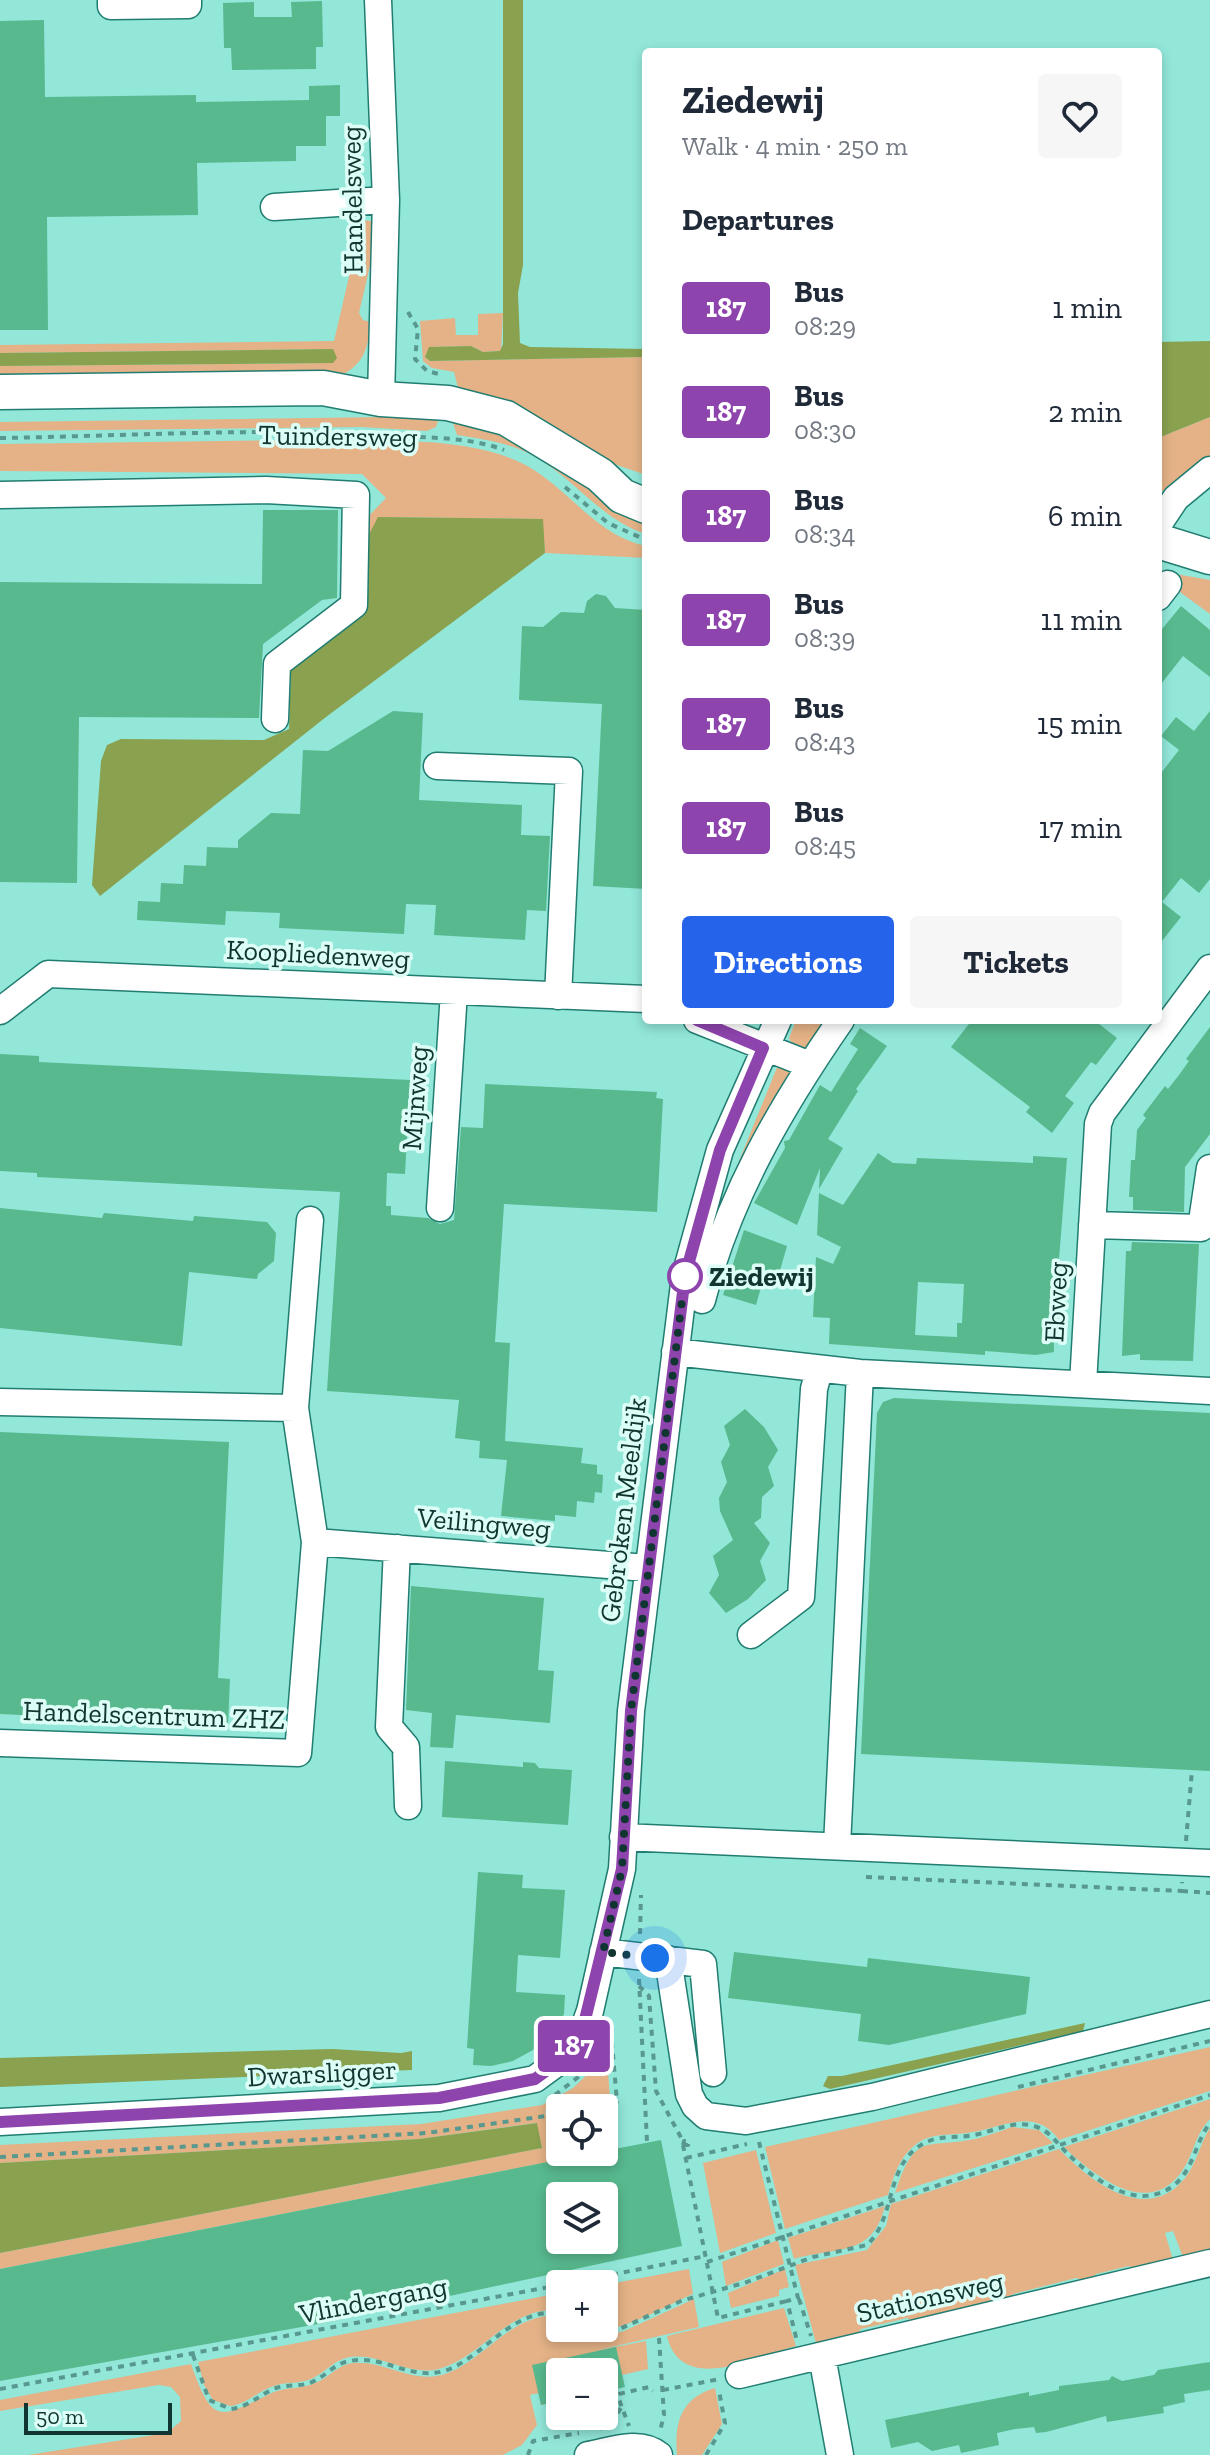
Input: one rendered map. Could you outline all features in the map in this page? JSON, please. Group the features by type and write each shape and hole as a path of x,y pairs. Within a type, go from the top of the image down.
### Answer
{"main road":[{"name":"Tuindersweg","path":"0,392 323,388 381,399 448,403 506,418 600,475 622,496 642,504"},
{"name":"Tuindersweg","path":"0,416 322,406 381,399"},
{"name":"Tuindersweg","path":"600,475 642,481"},
{"path":"1162,542 1210,557"},
{"path":"1162,581 1210,575"}],"street":[{"path":"111,0 111,6 188,5 188,0"},
{"name":"Handelsweg","path":"378,0 386,200 381,399"},
{"path":"274,207 386,200"},
{"path":"1162,519 1176,498 1210,470"},
{"path":"0,495 266,490 356,495 354,605 277,664 275,719"},
{"path":"437,766 569,771 558,996"},
{"name":"Ebweg","path":"1083,1384 1102,1113 1210,968"},
{"name":"Koopliedenweg","path":"0,1011 48,974 642,999"},
{"name":"Mijnweg","path":"440,1208 454,992"},
{"path":"706,1024 810,1065"},
{"name":"Gebroken Meeldijk","path":"593,1990 619,1884 631,1711 685,1276 707,1189 740,1097 776,1024"},
{"path":"702,1300 714,1255 751,1165 810,1065 838,1024"},
{"name":"Ebweg","path":"1092,1225 1201,1228 1210,1168"},
{"name":"Handelscentrum ZHZ","path":"0,1743 298,1753 315,1542 295,1408 310,1220"},
{"path":"675,1352 860,1373 1210,1391"},
{"path":"751,1635 801,1597 814,1389 819,1370"},
{"path":"837,1846 860,1373"},
{"path":"0,1402 295,1408"},
{"name":"Veilingweg","path":"315,1542 647,1568"},
{"path":"397,1548 389,1727 406,1747 408,1806"},
{"path":"623,1837 1210,1863"},
{"path":"603,1952 703,1964 713,2073"},
{"path":"668,1959 689,2094 706,2116 731,2122 872,2097 1210,2014"},
{"name":"Dwarsligger","path":"0,2122 391,2102 495,2089 535,2079 569,2054 581,2036 593,1990"},
{"name":"Stationsweg","path":"729,2383 816,2345 1210,2263"},
{"path":"816,2345 840,2455"},
{"path":"586,2444 635,2447 657,2453"}],"path":[{"path":"411,320 419,336 415,359 427,371 446,374"},
{"name":"Tuindersweg","path":"0,438 348,432 489,444 513,453"},
{"path":"555,478 608,523 642,538"},
{"path":"1182,1891 1210,1893"},
{"path":"639,1976 647,2142"},
{"path":"639,1986 649,1996 656,2091 685,2145 689,2141 683,2143 718,2318 798,2298"},
{"path":"607,2031 612,2043 616,2094"},
{"name":"Vlindergang","path":"618,2274 706,2259 1210,2095"},
{"path":"0,2157 427,2133 546,2116"},
{"path":"618,2330 681,2301 790,2264 867,2245 882,2226 896,2179 911,2152 931,2140 975,2135 1019,2124 1046,2130 1105,2184 1132,2195 1149,2195 1170,2188 1184,2175 1210,2123"},
{"path":"759,2142 798,2298 803,2303 816,2345"},
{"name":"Vlindergang","path":"0,2389 546,2287"},
{"path":"787,2301 795,2337"},
{"name":"Vlindergang","path":"193,2355 209,2400 231,2409 275,2388 313,2382 347,2361 363,2360 424,2375 444,2371 465,2360 506,2328 546,2314"},
{"path":"657,2453 664,2415 659,2338"},
{"path":"663,2390 729,2383 725,2423 706,2455"},
{"path":"629,2424 619,2394 649,2387 653,2391"},
{"path":"618,2412 623,2405"},
{"path":"528,2455 533,2441 586,2444"}],"shaded area":[{"path":"503,0 523,0 523,265 518,293 520,343 530,347 642,349 642,357 430,361 425,357 429,347 471,346 483,352 500,351 503,344"},
{"path":"357,220 371,221 372,257 359,313 363,320 371,322 363,355 354,367 338,377 0,385 0,366 332,363 336,358 333,349 0,353 0,345 334,341 355,251"},
{"path":"503,313 501,351 483,352 471,346 430,347 425,357 430,361 642,357 642,474 594,457 458,388 454,372 432,368 423,361 420,321 455,318 456,335 478,335 478,314"},
{"path":"1210,341 1210,417 1162,436 1162,342"},
{"path":"333,349 337,358 333,363 0,366 0,353"},
{"path":"1210,417 1210,459 1162,491 1162,436"},
{"path":"439,418 436,427 427,431 361,427 0,431 0,422"},
{"path":"452,420 507,434 642,511 642,532 605,512 558,472 525,451 457,435"},
{"path":"358,439 472,447 494,452 534,470 600,524 642,545 642,558 545,553 542,519 379,517 362,548 363,522 386,498 362,474 0,471 0,444"},
{"path":"378,517 543,519 545,553 326,717 100,896 92,885 101,761 107,745 121,739 264,740 289,729 291,667 362,611 362,548"},
{"path":"1162,572 1210,580 1210,614 1162,579"},
{"path":"794,1024 827,1024 806,1051 793,1046 789,1038"},
{"path":"778,1065 795,1072 714,1244 739,1161"},
{"path":"1085,2023 1083,2031 830,2089 823,2086 828,2076 842,2076"},
{"path":"606,2045 610,2094 562,2094 573,2088 591,2071"},
{"path":"1210,2047 1210,2091 1059,2140 1049,2129 1028,2121 926,2138 900,2162 888,2195 785,2229 765,2147"},
{"path":"332,2049 412,2051 412,2070 0,2087 0,2058"},
{"path":"1210,2099 1210,2119 1201,2130 1184,2168 1171,2184 1156,2191 1140,2193 1123,2189 1091,2170 1064,2147"},
{"path":"546,2103 546,2163 0,2269 0,2253 542,2148 536,2123 419,2139 0,2163 0,2145 421,2124"},
{"path":"537,2123 542,2148 0,2253 0,2163 419,2139"},
{"path":"1012,2127 1039,2130 1053,2143 895,2193 909,2160 924,2146 975,2139"},
{"path":"1210,2128 1210,2254 1184,2260 1173,2231 1165,2233 1174,2263 1137,2271 1129,2266 1096,2274 1091,2282 1076,2278 1013,2294 1007,2303 917,2324 907,2318 861,2329 855,2337 817,2347 795,2265 867,2250 886,2226 891,2204 1059,2149 1086,2174 1119,2194 1153,2198 1170,2192 1185,2178"},
{"path":"756,2150 776,2233 720,2253 703,2163"},
{"path":"885,2206 879,2223 862,2242 794,2259 788,2238"},
{"path":"778,2240 784,2264 726,2286 722,2262"},
{"path":"689,2269 693,2294 618,2326 618,2282"},
{"path":"785,2269 789,2287 779,2290 779,2296 731,2308 728,2293"},
{"path":"546,2296 546,2311 512,2323 471,2353 442,2368 417,2370 370,2358 346,2358 310,2379 274,2386 230,2406 213,2400 204,2385 198,2362"},
{"path":"694,2299 699,2327 594,2351 646,2341 648,2369 618,2375 618,2358 546,2358 546,2404 541,2405 539,2393 530,2395 537,2425 522,2445 503,2455 28,2455 167,2433 181,2421 180,2397 171,2387 159,2385 0,2411 0,2400 191,2364 206,2400 221,2412 231,2411 274,2392 315,2383 342,2366 353,2363 377,2365 412,2375 448,2373 514,2328 543,2316 546,2316 546,2342 618,2342 618,2333"},
{"path":"784,2308 796,2346 722,2368 687,2364 675,2354 667,2336"},
{"path":"715,2388 722,2424 702,2455 677,2455 677,2432 682,2413 694,2398"}],"building":[{"path":"322,1 323,47 316,47 316,69 232,70 231,48 224,48 223,3 254,2 254,17 292,17 291,2"},
{"path":"44,20 45,97 196,95 196,102 309,100 309,86 340,85 340,116 326,116 326,146 296,146 296,161 197,163 198,215 47,217 48,330 0,330 0,21"},
{"path":"263,510 338,510 337,598 322,600 263,644 259,718 79,717 77,883 0,882 0,582 262,584"},
{"path":"596,594 606,596 615,608 642,610 642,889 593,886 602,704 519,700 522,626 543,627 561,612 584,613 587,601"},
{"path":"1181,606 1210,630 1210,677 1183,656 1162,683 1162,629"},
{"path":"393,711 423,713 419,800 522,805 521,835 550,836 546,911 527,910 525,940 434,935 436,905 406,904 404,934 279,928 280,913 226,911 225,925 137,920 138,901 160,902 161,883 183,884 184,865 206,866 207,847 238,848 238,840 271,813 300,814 303,750 328,751"},
{"path":"1210,711 1210,879 1199,893 1181,878 1162,902 1162,772 1179,750 1162,735 1176,717 1194,731"},
{"path":"1162,902 1181,917 1162,941"},
{"path":"969,1024 1099,1024 1117,1038 1096,1065 1091,1062 1065,1096 1074,1103 1052,1133 1026,1112 1030,1107 951,1047"},
{"path":"1210,1027 1210,1134 1185,1167 1184,1212 1133,1210 1133,1197 1129,1197 1131,1160 1135,1160 1137,1130 1146,1118 1143,1115 1165,1086 1168,1089 1179,1075 1189,1061 1186,1059"},
{"path":"860,1028 887,1046 856,1089 858,1091 828,1139 843,1148 819,1189 820,1168 797,1225 754,1203 785,1148 784,1141 789,1140 820,1085 831,1092 858,1049 850,1044"},
{"path":"0,1054 39,1056 39,1062 410,1080 405,1174 387,1173 386,1206 391,1206 391,1215 428,1218 440,1224 454,1220 461,1127 483,1128 485,1084 657,1092 656,1098 663,1099 657,1212 504,1204 495,1342 510,1343 505,1441 583,1448 581,1463 597,1465 597,1474 603,1475 602,1493 595,1492 594,1503 577,1501 576,1517 555,1515 555,1521 501,1516 507,1460 479,1458 480,1441 455,1438 459,1400 327,1391 340,1192 37,1177 37,1173 0,1171"},
{"path":"878,1153 893,1163 916,1164 917,1158 1033,1163 1033,1156 1067,1158 1057,1285 1053,1285 1054,1352 1036,1355 985,1351 985,1355 829,1344 830,1318 813,1317 816,1257 833,1264 841,1247 817,1235 819,1193 843,1205","holes":["918,1282 964,1284 962,1323 957,1323 957,1337 915,1335"]},
{"path":"0,1208 102,1218 104,1213 193,1221 194,1216 267,1222 276,1233 274,1261 258,1274 257,1279 189,1272 182,1346 0,1328"},
{"path":"744,1230 787,1246 779,1274 766,1270 756,1305 723,1295"},
{"path":"1132,1242 1199,1244 1193,1361 1140,1360 1140,1354 1122,1356 1126,1251 1131,1251"},
{"path":"894,1398 1210,1413 1210,1771 861,1754 877,1413 883,1402"},
{"path":"745,1409 764,1427 778,1450 768,1467 774,1486 762,1497 761,1518 754,1523 770,1543 760,1561 766,1580 748,1599 726,1613 709,1593 719,1575 713,1556 733,1540 720,1511 719,1498 727,1482 721,1462 730,1445 724,1426"},
{"path":"0,1432 229,1442 218,1678 230,1679 228,1725 0,1714"},
{"path":"411,1586 544,1598 538,1670 554,1671 550,1723 456,1715 453,1748 430,1747 432,1713 406,1710"},
{"path":"445,1761 523,1767 523,1762 535,1763 539,1768 572,1770 568,1825 442,1817"},
{"path":"478,1872 523,1875 522,1888 565,1890 560,1958 518,1955 516,1992 565,1995 564,2014 551,2036 533,2050 513,2061 491,2066 473,2065 474,2049 467,2048"},
{"path":"734,1952 867,1967 868,1958 1030,1977 1026,2014 889,2045 858,2041 861,2014 728,1998"},
{"path":"661,2140 682,2246 570,2270 546,2270 546,2275 324,2323 0,2381 0,2269 546,2162 546,2166 618,2166 618,2148"},
{"path":"616,2347 625,2387 618,2389 618,2358 565,2358"},
{"path":"546,2362 546,2404 541,2405 532,2365"},
{"path":"1210,2362 1210,2390 1184,2394 1185,2402 1163,2407 1164,2413 1107,2422 1106,2416 1046,2432 1036,2433 1034,2427 1015,2429 997,2433 999,2445 961,2453 959,2445 932,2451 918,2442 891,2448 885,2420 1029,2392 1029,2396 1059,2390 1059,2386 1109,2380 1112,2376 1122,2381 1154,2375 1158,2370"}],"bus line":[{"name":"187","path":"0,2122 439,2098 535,2079 569,2054 581,2036 590,2011 622,1869 631,1711 685,1276 720,1150 763,1048 706,1024"}],"place":[{"name":"Ziedewij","path":"685,1276"}],"route":[{"path":"655,1958 603,1952 622,1869 631,1711 685,1276"}]}
